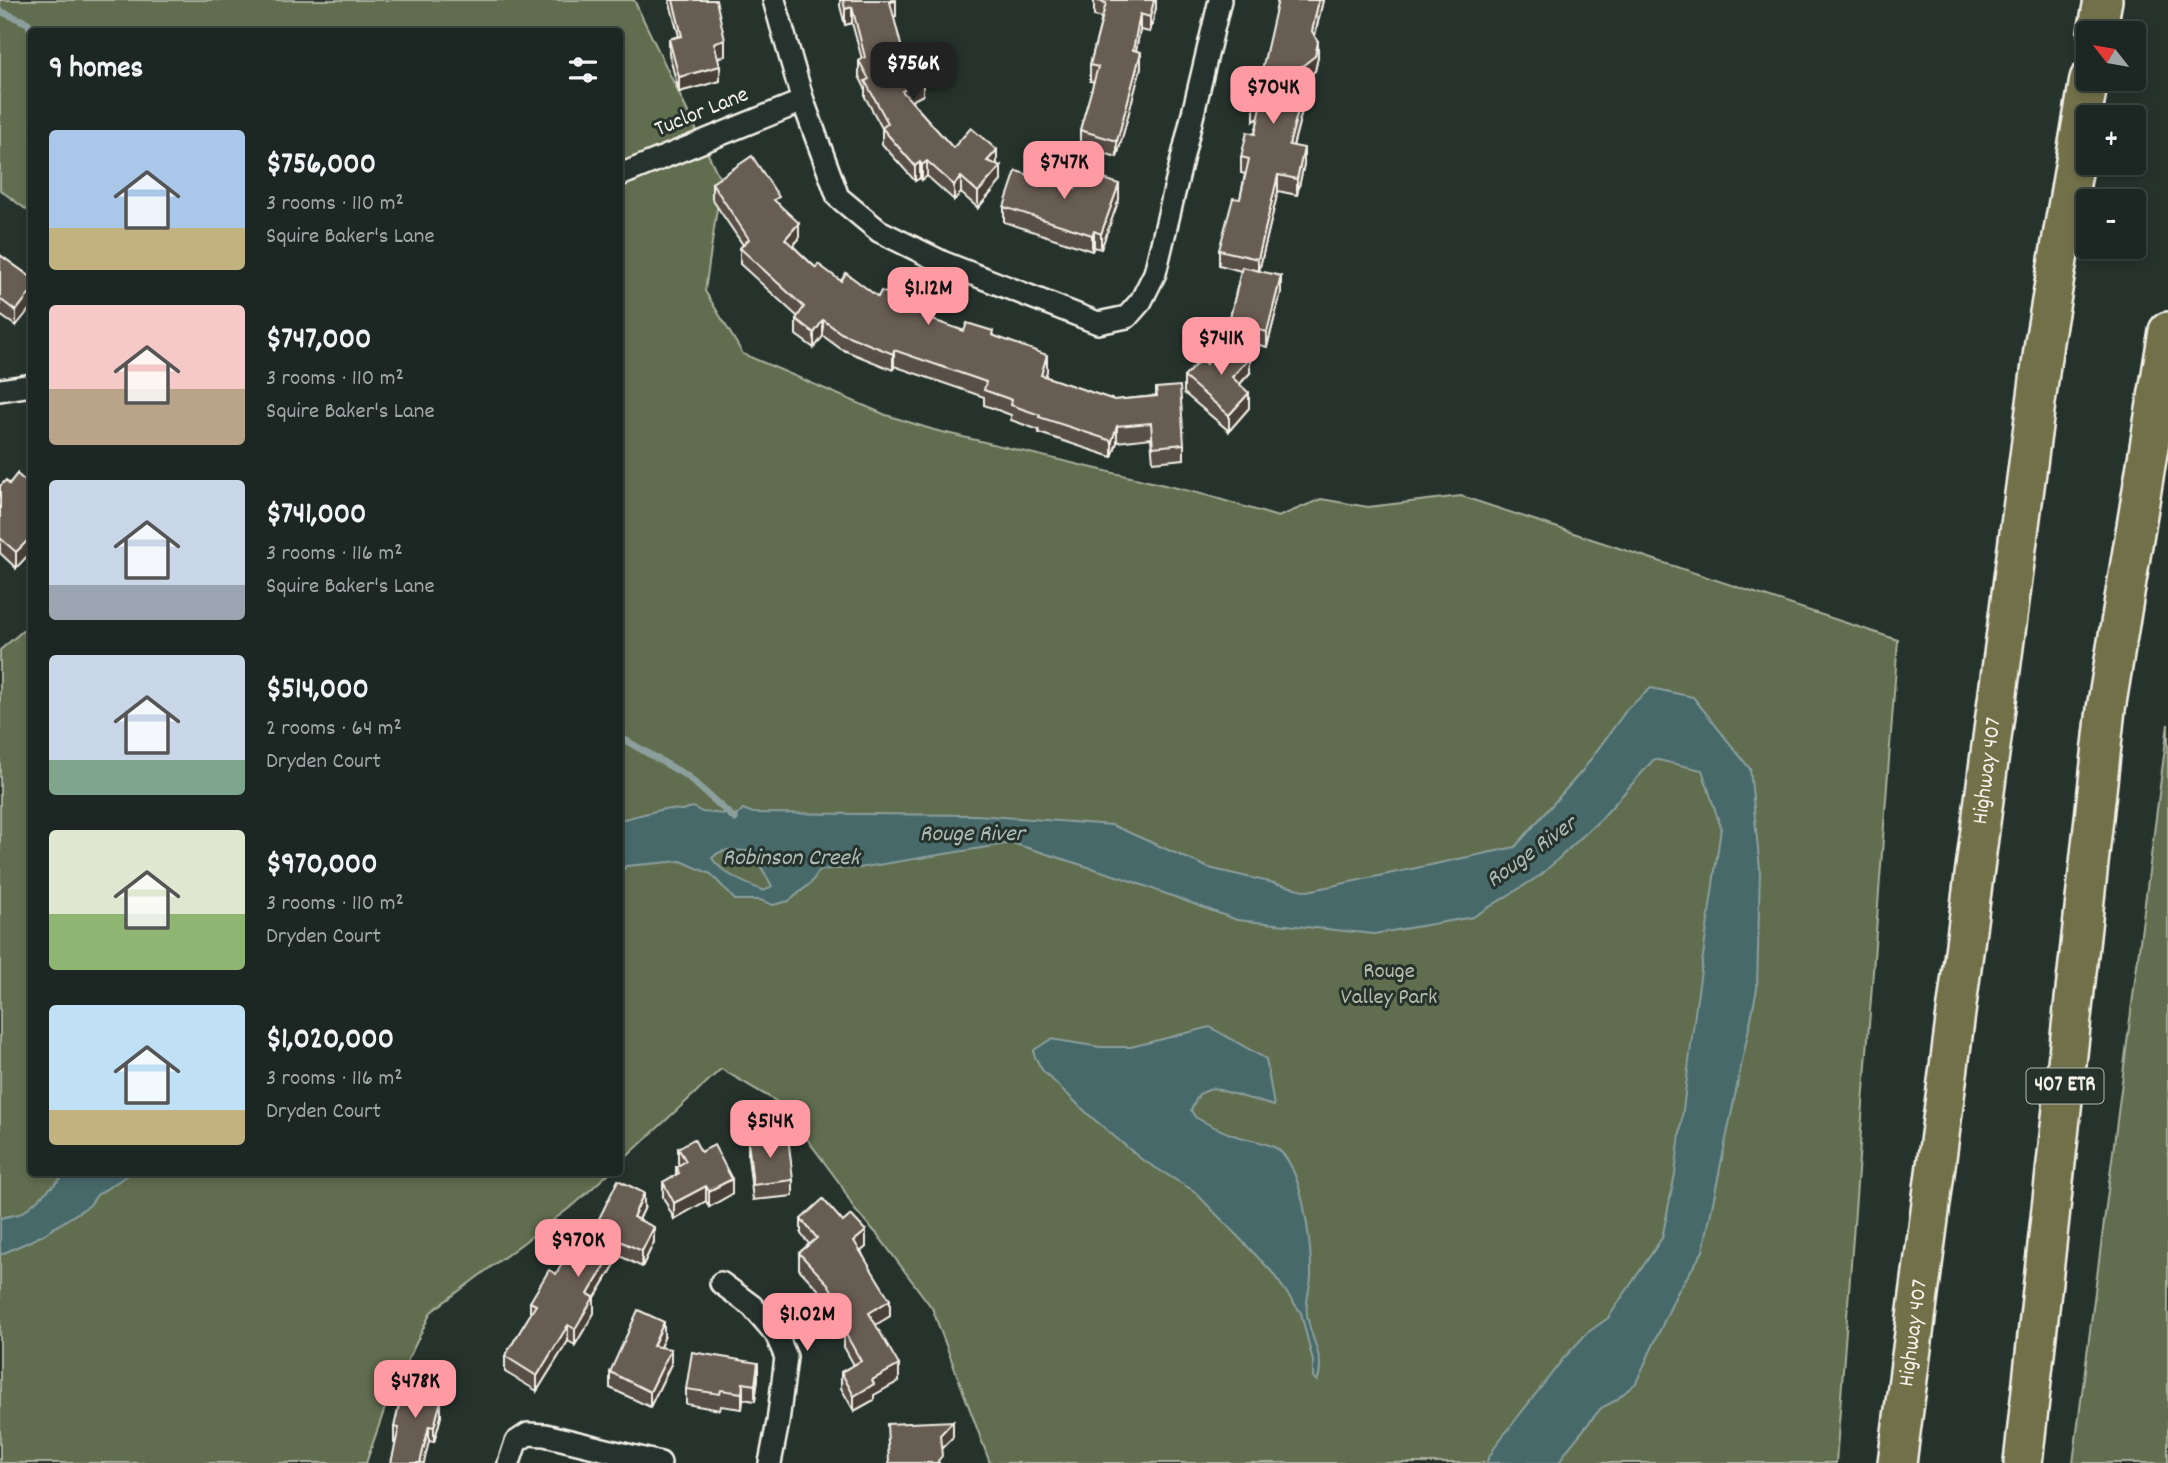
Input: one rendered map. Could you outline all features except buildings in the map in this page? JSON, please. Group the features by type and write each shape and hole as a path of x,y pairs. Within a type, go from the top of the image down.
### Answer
{"highway":[{"path":"2099,21 2103,0"},
{"name":"Highway 407","path":"1897,1463 2042,356 2087,91"},
{"name":"407 ETR","path":"2023,1463 2106,709 2168,331"}],"street":[{"path":"774,0 803,101 838,197 879,231 942,262 1098,323 1127,317 1141,301 1155,272 1220,0"},
{"name":"Tuclor Lane","path":"623,174 803,101"},
{"path":"0,390 28,386"},
{"path":"721,1283 752,1306 776,1334 786,1357 770,1463"},
{"path":"509,1463 516,1442 528,1434 545,1435 660,1463"}],"green space":[{"name":"Rouge Valley Park","path":"0,0 634,0 721,181 705,291 743,354 886,415 934,430 1206,495 1278,517 1321,499 1368,507 1461,496 1898,640 1836,1463 990,1463 932,1308 877,1234 854,1209 841,1185 781,1104 721,1069 623,1160 623,28 28,28 28,211 0,190"},
{"path":"28,627 28,1176 606,1176 576,1203 431,1312 385,1408 366,1463 0,1463 0,650"},
{"path":"2168,724 2168,1463 2073,1463"}],"water":[{"path":"1651,688 1693,697 1750,769 1760,869 1757,989 1703,1251 1677,1293 1636,1383 1615,1401 1601,1408 1559,1463 1486,1463 1496,1445 1563,1359 1587,1333 1608,1318 1662,1238 1675,1174 1721,828 1702,770 1654,759 1602,818 1541,875 1473,917 1374,934 1237,920 1123,878 1012,843 859,868 819,871 811,883 789,901 773,905 760,900 735,900 711,874 681,861 626,866 623,870 623,819 664,809 682,810 693,807 702,812 737,815 743,809 753,813 976,815 1112,825 1209,868 1308,891 1515,847 1582,771 1628,708","holes":["728,850 747,851 756,858 772,886 764,891 728,874 712,858"]},
{"path":"1210,1027 1266,1059 1274,1106 1213,1088 1199,1094 1191,1110 1195,1117 1218,1129 1274,1147 1284,1155 1292,1169 1304,1206 1310,1247 1311,1277 1307,1309 1308,1322 1319,1356 1320,1373 1317,1381 1313,1377 1313,1361 1301,1313 1271,1271 1194,1191 1141,1159 1089,1115 1042,1070 1034,1055 1034,1050 1051,1039 1100,1047 1131,1047"},
{"path":"64,1176 126,1176 97,1195 90,1205 41,1236 0,1255 0,1218 26,1210"}],"waterway":[{"path":"0,11 28,23 30,28"},
{"path":"623,739 687,776 735,819"}],"water label":[{"name":"Rouge River","path":"972,835"},
{"name":"Rouge River","path":"1532,853"},
{"name":"Robinson Creek","path":"791,859"}]}
